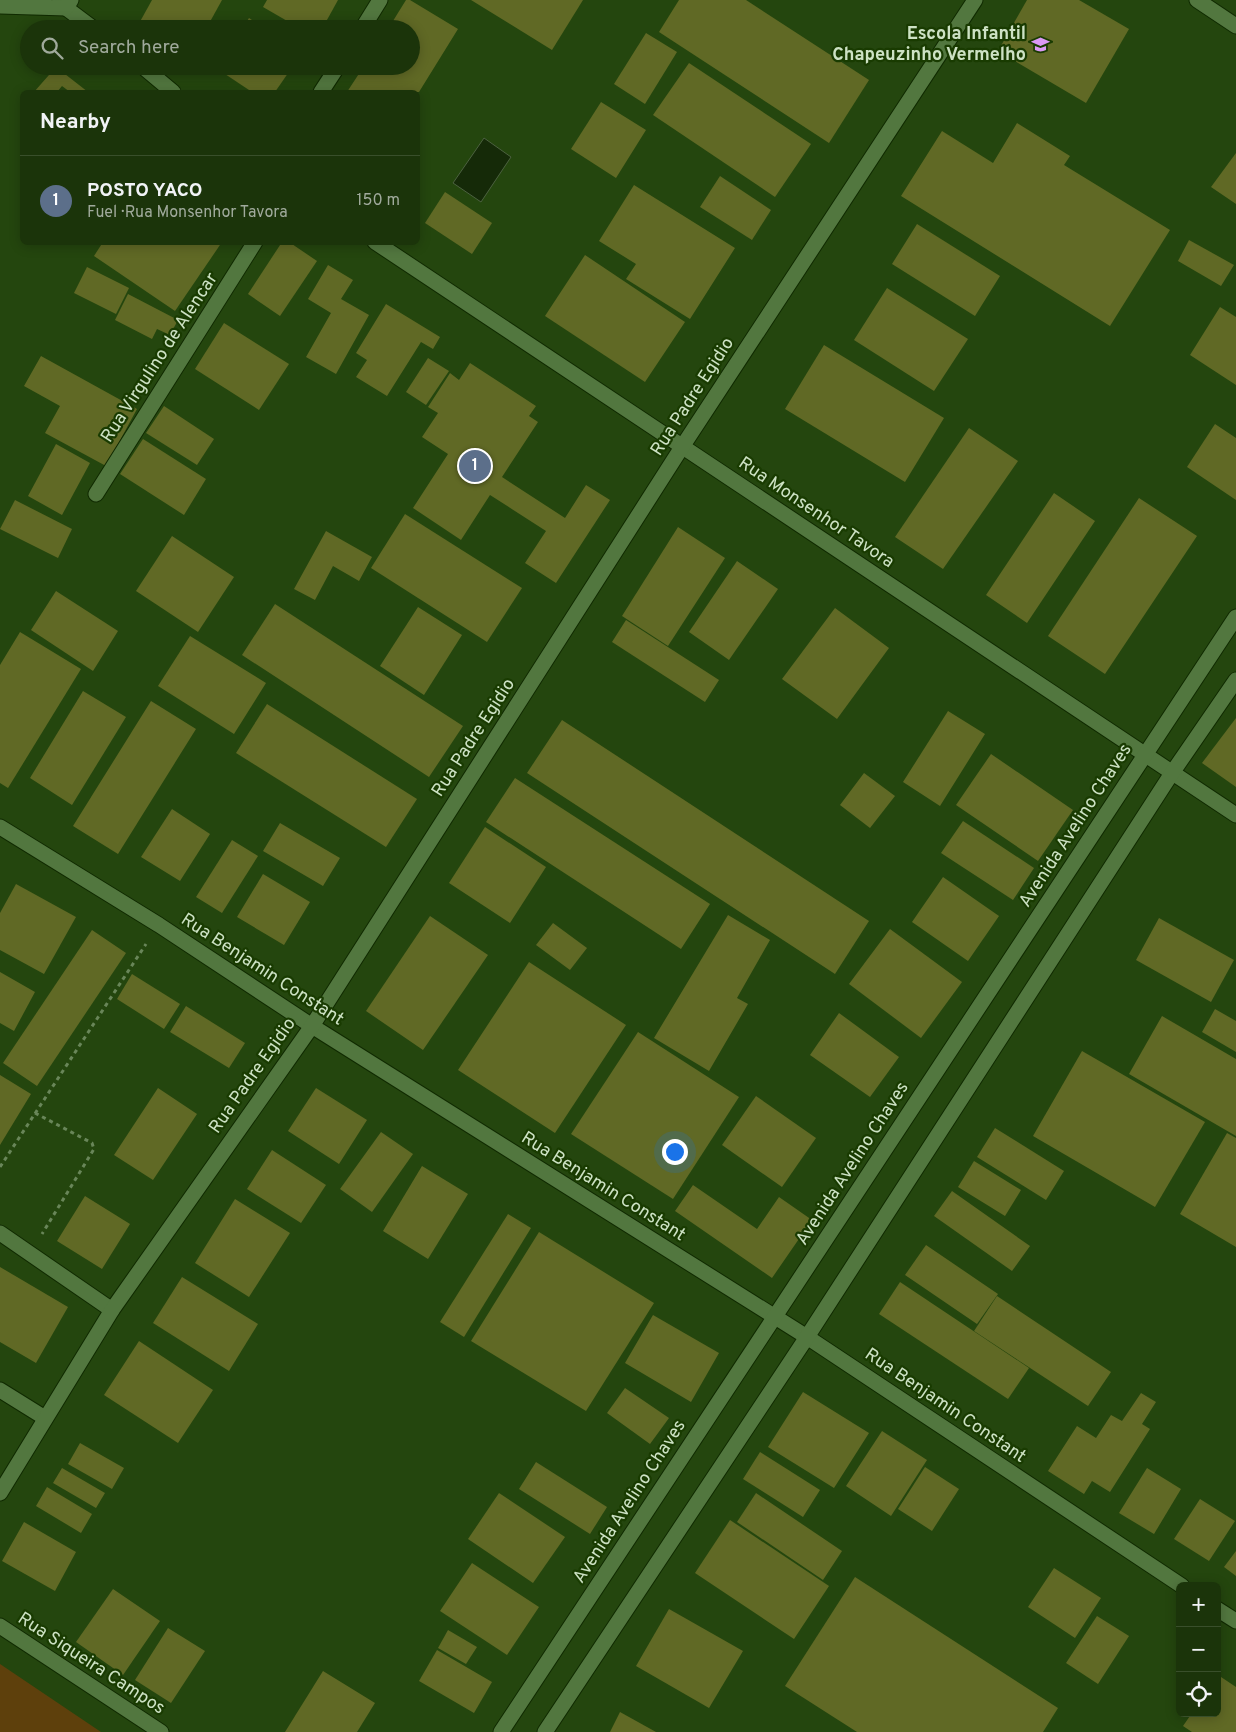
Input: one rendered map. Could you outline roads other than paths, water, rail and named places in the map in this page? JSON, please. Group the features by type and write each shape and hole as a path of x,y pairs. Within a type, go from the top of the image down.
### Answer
{"street":[{"path":"368,20 380,0"},
{"name":"Rua Padre Egidio","path":"0,1493 112,1310 312,1026 682,446 975,0"},
{"path":"1197,0 1236,26"},
{"path":"0,6 66,3 84,20"},
{"path":"153,75 171,90"},
{"path":"322,90 332,75"},
{"name":"Rua Virgulino de Alencar","path":"96,494 253,245"},
{"name":"Rua Monsenhor Tavora","path":"379,245 1236,815"},
{"name":"Avenida Avelino Chaves","path":"501,1732 1236,617"},
{"path":"545,1732 807,1337 1172,773 1236,680"},
{"name":"Rua Benjamin Constant","path":"0,827 159,925 312,1026 807,1337 1176,1582"},
{"path":"0,1233 112,1310"},
{"path":"0,1390 45,1418"},
{"path":"1221,1612 1236,1621"},
{"name":"Rua Siqueira Campos","path":"0,1626 161,1732"}],"place":[{"name":"Escola Infantil Chapeuzinho Vermelho","path":"1040,44"},
{"name":"POSTO YACO","path":"475,466"}]}
